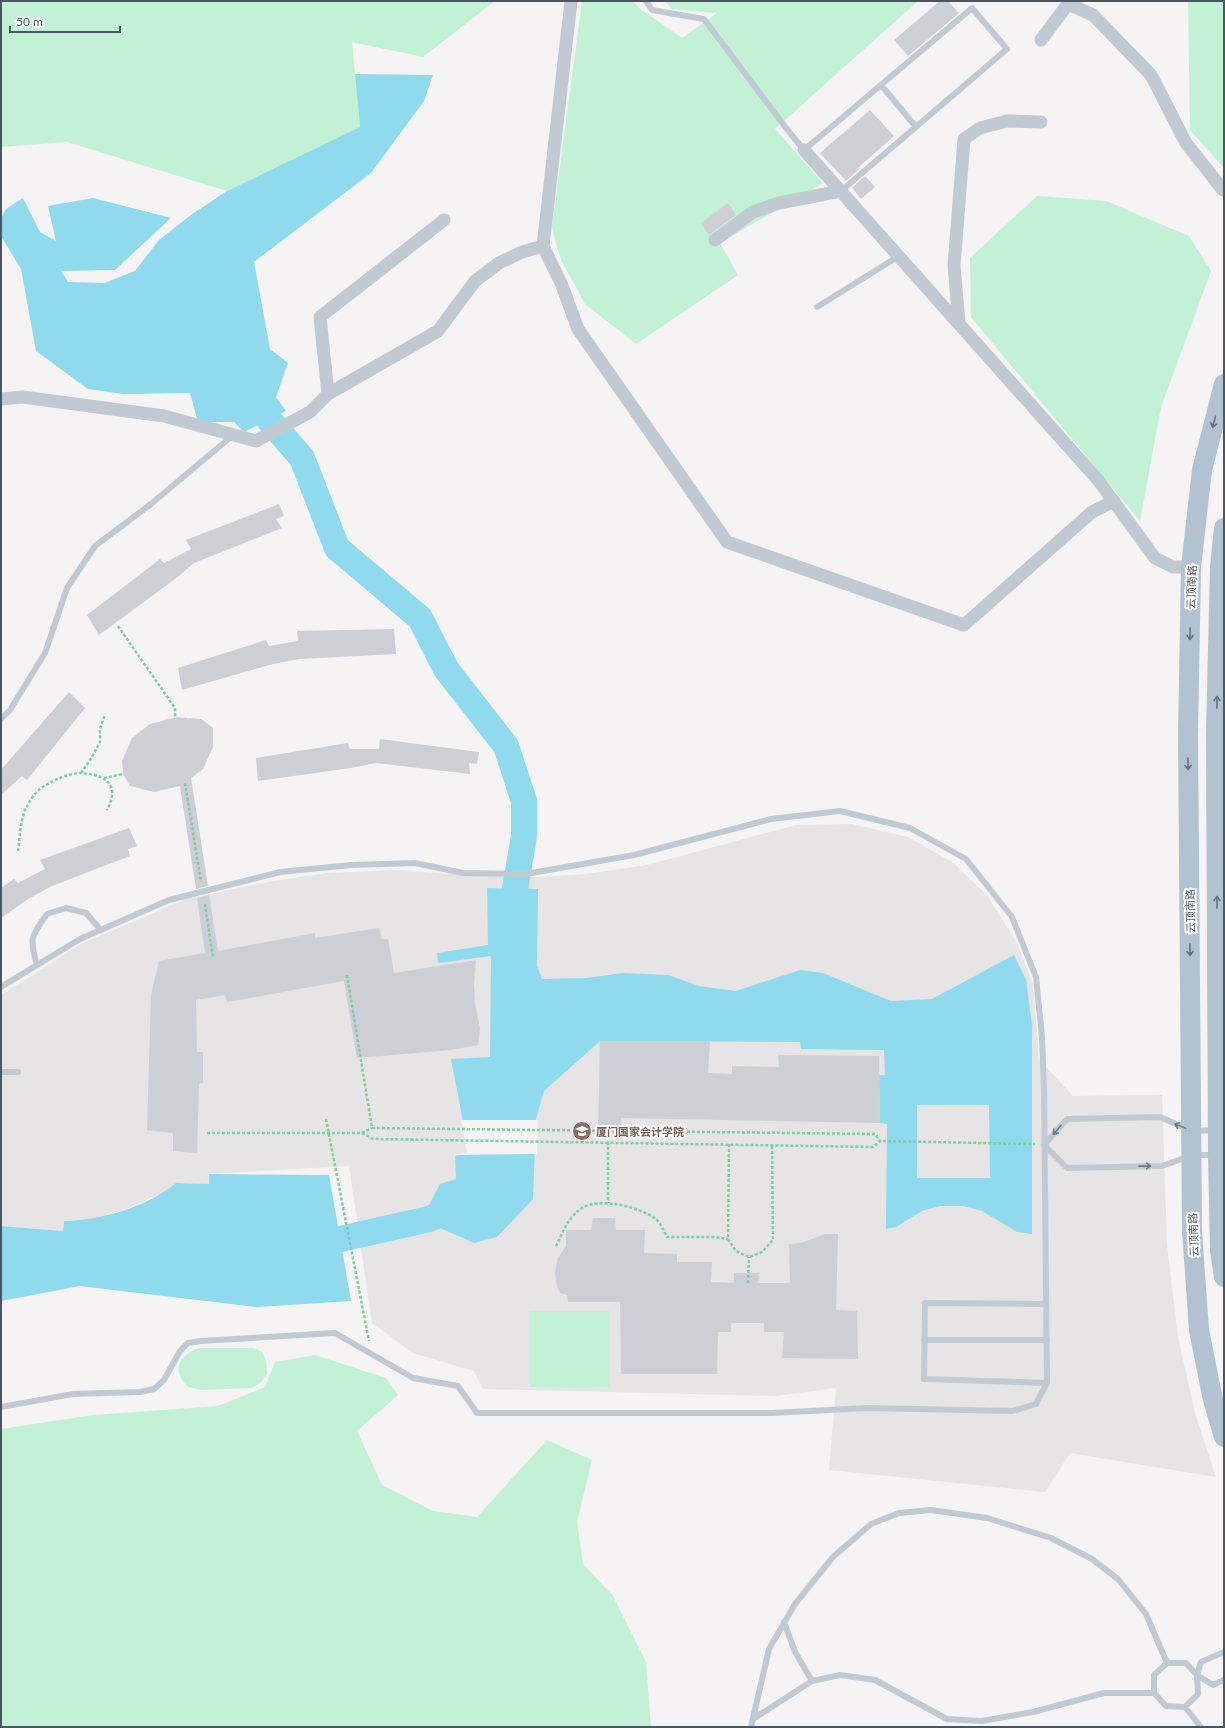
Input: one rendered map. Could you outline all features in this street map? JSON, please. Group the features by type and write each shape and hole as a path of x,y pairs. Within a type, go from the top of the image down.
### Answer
{"main road":[{"name":"云顶南路","path":"1224,384 1202,470 1191,567 1188,734 1192,1230 1199,1330 1213,1400 1224,1437"},
{"path":"1224,528 1220,567 1216,733 1218,1155 1220,1251 1224,1277"},
{"path":"1188,734 1216,733"}],"street":[{"path":"571,1 543,246 561,283 578,329 727,542 964,625 1092,512 1114,501"},
{"path":"1041,40 1069,3 1093,15 1151,75 1186,143 1223,190"},
{"path":"959,323 954,266 964,139 980,128 1007,121 1041,122"},
{"path":"804,150 1098,480 1155,558 1173,568 1191,567"},
{"path":"715,240 753,212 779,203 841,191"},
{"path":"328,394 320,317 444,220"},
{"path":"1,399 23,397 164,416 256,441 310,412 328,394 438,331 475,281 499,262 522,252 543,246"}],"lane":[{"path":"646,1 652,10 704,19 804,150 972,8 1007,49 841,191"},
{"path":"881,85 916,127"},
{"path":"817,307 899,256"},
{"path":"1,719 10,710 45,653 68,588 95,546 150,504 233,434"},
{"path":"1,987 80,939 169,900 280,872 351,865 415,863 463,873 526,874 634,855 771,819 840,811 910,828 966,859 1012,917 1036,977 1042,1037 1047,1340 1047,1384 1036,1404 1013,1411 867,1408 772,1413 477,1413 458,1386 413,1378 335,1333 188,1343 180,1351 164,1380 154,1389 140,1392 73,1394 1,1407"},
{"path":"37,966 32,950 32,936 47,914 66,908 86,913 102,930"},
{"path":"1,1072 18,1072"},
{"path":"1044,1144 1067,1119 1160,1117 1192,1131 1218,1130"},
{"path":"1044,1144 1067,1168 1162,1166 1192,1155 1218,1155"},
{"path":"1046,1304 924,1303 924,1379 1047,1384"},
{"path":"924,1340 1047,1340"},
{"path":"751,1727 769,1649 795,1604 833,1557 871,1524 899,1513 931,1510 987,1518 1051,1538 1092,1559 1118,1579 1146,1614 1167,1663"},
{"path":"784,1622 795,1652 812,1681"},
{"path":"1224,1652 1200,1662 1197,1675 1198,1694 1184,1707 1166,1706 1154,1693 1154,1675 1167,1663 1186,1663 1197,1675 1213,1686 1224,1680"},
{"path":"753,1719 812,1681 840,1675 875,1680 947,1719 982,1721 1033,1712 1104,1693 1154,1693"},
{"path":"1184,1707 1201,1727"}],"path":[{"path":"118,626 175,708 176,718"},
{"path":"81,773 100,742 100,729 105,714"},
{"path":"18,851 20,830 26,807 39,789 63,776 81,773 104,778 123,774"},
{"path":"104,778 110,784 113,792 112,801 107,810"},
{"path":"185,783 202,884"},
{"path":"205,904 213,958"},
{"path":"347,975 372,1128"},
{"path":"326,1119 363,1316 372,1353"},
{"path":"207,1133 362,1132 372,1128 874,1134 880,1141"},
{"path":"362,1132 373,1139 538,1140 873,1147 880,1141 1044,1144"},
{"path":"608,1142 608,1203"},
{"path":"729,1144 728,1239 736,1251 749,1257 762,1252 772,1240 772,1145"},
{"path":"556,1246 575,1214 584,1207 608,1203 641,1211 656,1220 663,1228 667,1238 728,1239"},
{"path":"748,1283 749,1257"}],"shaded area":[{"name":"厦门国家会计学院","path":"852,824 908,837 952,862 987,895 1017,943 1033,985 1039,1059 1073,1096 1162,1095 1167,1245 1178,1337 1195,1413 1216,1477 1070,1453 1045,1492 829,1470 836,1388 776,1396 483,1389 474,1371 413,1353 372,1323 349,1166 209,1174 209,1184 176,1183 166,1191 124,1210 87,1220 64,1221 63,1231 1,1226 1,995 81,944 186,899 268,882 327,873 393,870 482,876 540,877 587,874 647,865 796,825"}],"green space":[{"path":"1,1 495,1 423,57 352,42 360,127 227,191 67,142 1,147"},
{"path":"582,1 633,1 639,8 682,38 717,13 672,9 665,1 918,1 775,129 823,183 720,243 738,275 636,344 585,304 562,262 552,226"},
{"path":"1188,1 1224,1 1224,168 1190,130"},
{"path":"1037,196 1106,201 1189,236 1211,271 1161,407 1140,521 971,317 970,258"},
{"path":"530,1311 610,1311 610,1387 530,1387"},
{"path":"199,1348 254,1348 262,1352 266,1360 267,1374 261,1382 252,1388 200,1390 188,1387 180,1376 180,1362 191,1352"},
{"path":"315,1355 386,1378 398,1395 357,1431 382,1485 433,1511 477,1517 547,1440 592,1460 577,1522 583,1564 613,1596 646,1662 651,1727 1,1727 1,1429 93,1415 218,1406 265,1387 275,1362"}],"water":[{"path":"355,74 433,75 424,101 371,173 254,262 270,349 288,363 276,397 286,411 244,432 234,422 198,422 190,393 123,394 88,389 36,351 21,269 1,236 1,218 6,209 23,198 40,232 56,241 48,206 93,198 171,218 115,270 61,271 68,282 104,283 135,271 159,240 191,215 227,191 360,127"},
{"path":"487,888 538,889 537,965 542,979 587,978 622,973 668,975 699,986 736,991 800,970 823,973 891,1001 932,999 1014,955 1026,980 1032,1025 1032,1234 1017,1232 982,1211 963,1206 940,1206 922,1211 896,1227 886,1229 887,1124 880,1123 879,1075 885,1075 884,1050 801,1049 800,1042 600,1041 544,1091 536,1119 533,1199 497,1237 474,1243 440,1228 427,1209 440,1184 456,1179 455,1156 469,1153 451,1059 490,1057 491,956 438,963 437,953 488,945","holes":["917,1105 989,1105 990,1178 917,1178"]},
{"path":"209,1174 329,1175 351,1301 257,1307 80,1286 1,1301 1,1226 63,1231 64,1221 93,1218 123,1211 152,1199 176,1183 209,1184"}],"pier":[{"path":"461,1120 538,1120 537,1154 453,1155 467,1152"}],"building":[{"path":"940,1 948,1 959,13 908,56 894,40"},
{"path":"870,110 894,136 858,168 859,169 846,181 820,153"},
{"path":"865,176 875,187 861,199 852,188"},
{"path":"728,203 736,215 709,235 701,223"},
{"path":"279,504 284,516 276,519 282,528 194,563 175,579 99,635 87,615 160,559 164,563 191,549 186,540"},
{"path":"394,629 396,654 299,659 273,664 182,690 178,668 266,640 269,646 298,641 297,631"},
{"path":"69,692 85,708 27,780 22,776 1,795 1,770"},
{"path":"177,717 187,718 189,720 188,718 201,719 213,728 213,747 203,769 191,778 208,886 196,889 180,786 154,792 130,786 123,774 122,761 132,738 150,724"},
{"path":"380,739 479,752 477,764 469,763 470,774 376,763 258,781 256,758 348,743 350,749 379,749"},
{"path":"129,828 137,846 128,849 130,856 52,886 28,899 1,918 1,888 14,879 18,883 45,869 40,860"},
{"path":"209,895 218,951 315,933 315,938 379,928 382,939 388,939 394,973 476,960 474,983 475,1003 480,1028 478,1045 451,1050 357,1058 344,981 227,1002 225,995 196,1000 197,1052 203,1052 203,1083 199,1084 197,1153 173,1151 173,1133 147,1130 151,995 159,961 205,953 197,898"},
{"path":"600,1041 710,1041 708,1073 732,1074 732,1066 779,1067 778,1055 879,1056 880,1123 621,1118 621,1135 598,1135"},
{"path":"593,1218 615,1218 616,1230 645,1230 644,1253 677,1254 677,1262 712,1262 711,1282 734,1283 734,1273 759,1273 758,1283 790,1283 789,1244 801,1243 825,1234 838,1234 836,1310 857,1311 858,1359 782,1358 784,1332 764,1332 764,1323 731,1323 731,1332 718,1332 717,1374 621,1374 620,1302 568,1302 567,1295 560,1293 557,1287 555,1272 558,1258 566,1246 566,1230 591,1230"}],"waterway":[{"path":"269,420 302,458 337,548 420,618 446,669 506,746 524,801 524,836 515,889 512,924"},
{"path":"305,1247 429,1219 465,1203"}],"place":[{"name":"厦门国家会计学院","path":"582,1131"}]}
